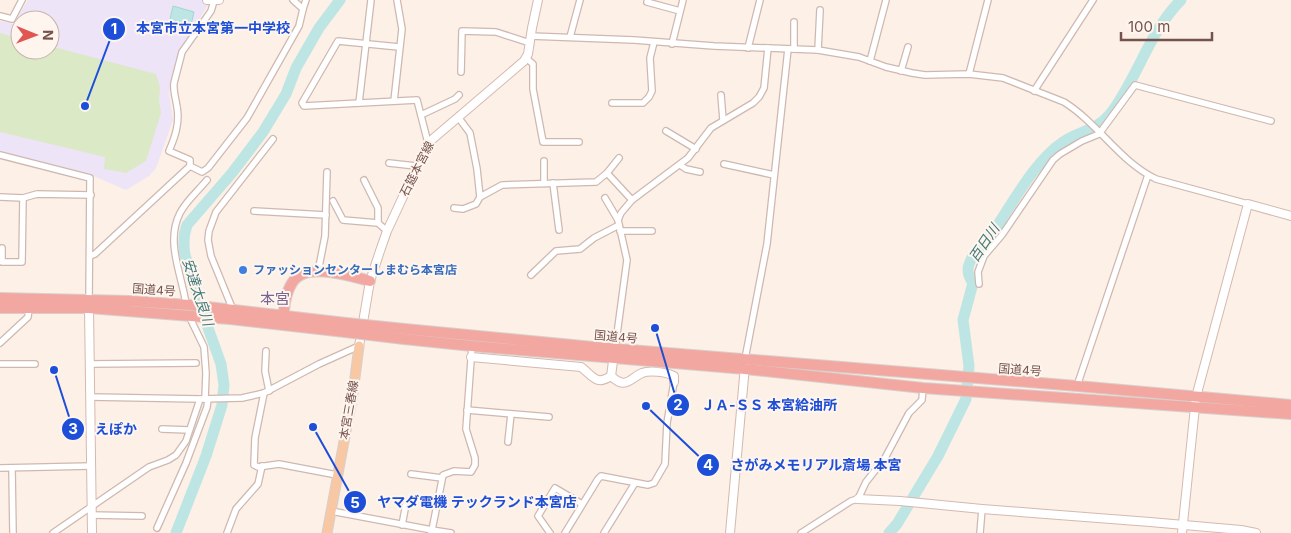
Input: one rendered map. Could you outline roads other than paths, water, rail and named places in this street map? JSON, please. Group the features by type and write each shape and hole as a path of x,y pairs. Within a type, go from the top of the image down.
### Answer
{"highway":[{"path":"283,320 286,295 293,281 302,273 318,272 344,275 370,281"},
{"name":"国道4号","path":"0,298 89,304 190,316 231,313"},
{"name":"国道4号","path":"0,308 29,308 129,301 188,305 283,320 404,334 614,354 1077,386 1291,414"},
{"name":"国道4号","path":"404,334 472,346 614,354"},
{"name":"国道4号","path":"745,364 923,388 1291,406"}],"main road":[{"name":"本宮三春線","path":"327,533 353,393 359,346"}],"street":[{"path":"0,16 12,19 22,0"},
{"path":"90,256 95,254 190,166 190,160 169,151 177,131 178,110 173,88 182,52 211,11 213,0"},
{"path":"293,0 303,9"},
{"path":"190,166 202,172 208,168 247,118 299,26 306,0"},
{"path":"359,103 371,0"},
{"path":"394,101 402,30 397,0"},
{"path":"538,0 526,58 533,64 533,89 543,142 579,142"},
{"path":"570,38 580,0"},
{"path":"672,44 683,0"},
{"path":"748,48 760,0"},
{"path":"870,61 886,0"},
{"path":"969,74 988,0"},
{"path":"1034,92 1093,0"},
{"path":"647,2 680,11"},
{"path":"818,50 820,10"},
{"path":"730,533 745,364 767,244 794,22"},
{"path":"461,72 462,32 496,32 530,39 570,38 818,50 852,56 901,71 925,75 969,74 1003,78 1034,92 1064,102 1089,122 1130,164 1156,179 1291,216"},
{"path":"399,47 338,41 302,103 304,106 417,100 428,143"},
{"path":"612,103 643,103 650,98 652,91 650,58 654,42"},
{"path":"901,71 908,47"},
{"path":"531,275 556,251 580,249 594,238 619,225 632,200 680,165 696,149 711,128 759,97 764,88 768,48"},
{"name":"石筵本宮線","path":"359,346 370,281 387,231 428,143 526,58"},
{"path":"979,284 978,272 984,256 1002,235 1053,160 1082,140 1099,133 1114,116 1135,85 1271,121"},
{"path":"422,115 456,99 458,95"},
{"path":"721,95 723,120"},
{"path":"458,117 470,134 480,197"},
{"path":"666,131 696,149"},
{"path":"231,313 211,256 208,240 209,231 216,212 273,139"},
{"path":"0,155 90,178 89,304 92,533"},
{"path":"454,208 463,209 476,204 480,197 502,185 544,182 596,182 607,173 619,158"},
{"path":"544,161 544,182"},
{"path":"389,164 416,166"},
{"path":"724,164 774,175"},
{"path":"680,165 686,169 700,172"},
{"path":"318,272 325,236 327,172"},
{"path":"607,173 632,200"},
{"path":"1077,386 1148,175"},
{"path":"188,305 174,244 175,227 184,206 207,180"},
{"path":"364,180 378,208 378,223"},
{"path":"553,182 559,230"},
{"path":"0,198 23,198 37,194 90,195"},
{"path":"2,248 2,262 22,262 23,198"},
{"path":"604,198 619,225 627,260 611,376"},
{"path":"333,201 343,220 378,223 387,231"},
{"path":"1182,529 1195,401 1248,204"},
{"path":"254,211 326,215"},
{"path":"619,225 652,231"},
{"path":"0,343 28,317 29,308"},
{"path":"157,528 186,463 207,407 204,347 190,316"},
{"path":"90,397 242,398 266,392 319,364 359,346"},
{"path":"432,531 443,475 454,471 471,472 474,465 473,450 466,429 472,346"},
{"path":"266,351 266,392 255,438 254,460 256,466 279,464 337,475"},
{"path":"471,358 581,367 594,379 602,381 611,376"},
{"path":"90,364 196,363"},
{"path":"0,364 35,364"},
{"path":"565,533 598,479 602,476 648,485 654,483 665,464 668,413 674,376 644,372 623,383 611,376"},
{"path":"858,499 866,482 885,458 909,413 922,400 923,388"},
{"path":"53,533 149,467 176,455 182,448 189,430 206,399"},
{"path":"467,410 550,417"},
{"path":"508,442 510,414"},
{"path":"162,429 189,430"},
{"path":"0,468 91,466"},
{"path":"227,533 236,509 258,484 262,466"},
{"path":"12,468 13,533"},
{"path":"411,474 442,478"},
{"path":"604,533 635,483"},
{"path":"550,533 538,518 538,514 555,488 582,504"},
{"path":"801,533 851,501 858,499 937,504 1182,529 1240,530 1256,533"},
{"path":"402,525 406,504"},
{"path":"980,533 982,509"},
{"path":"331,511 451,533"},
{"path":"91,515 142,516"}],"water":[{"path":"173,6 194,12 191,25 170,19"}],"waterway":[{"name":"安達太良川","path":"176,533 206,456 222,405 224,385 221,364 185,255 184,240 187,225 232,173 263,132 286,94 296,68 319,28 340,0"},
{"name":"百日川","path":"889,533 897,524 938,456 966,399 969,366 963,320 973,283 968,270 972,257 995,229 1025,182 1043,160 1063,142 1100,124 1111,113 1129,85 1160,26 1181,0"}],"place":[{"name":"本宮市立本宮第一中学校","path":"85,106"},
{"name":"ファッションセンターしまむら本宮店","path":"243,270"},
{"name":"ＪＡ-ＳＳ 本宮給油所","path":"655,328"},
{"name":"えぽか","path":"54,370"},
{"name":"さがみメモリアル斎場 本宮","path":"646,406"},
{"name":"ヤマダ電機 テックランド本宮店","path":"313,427"}],"district":[{"name":"本宮","path":"275,299"}]}
